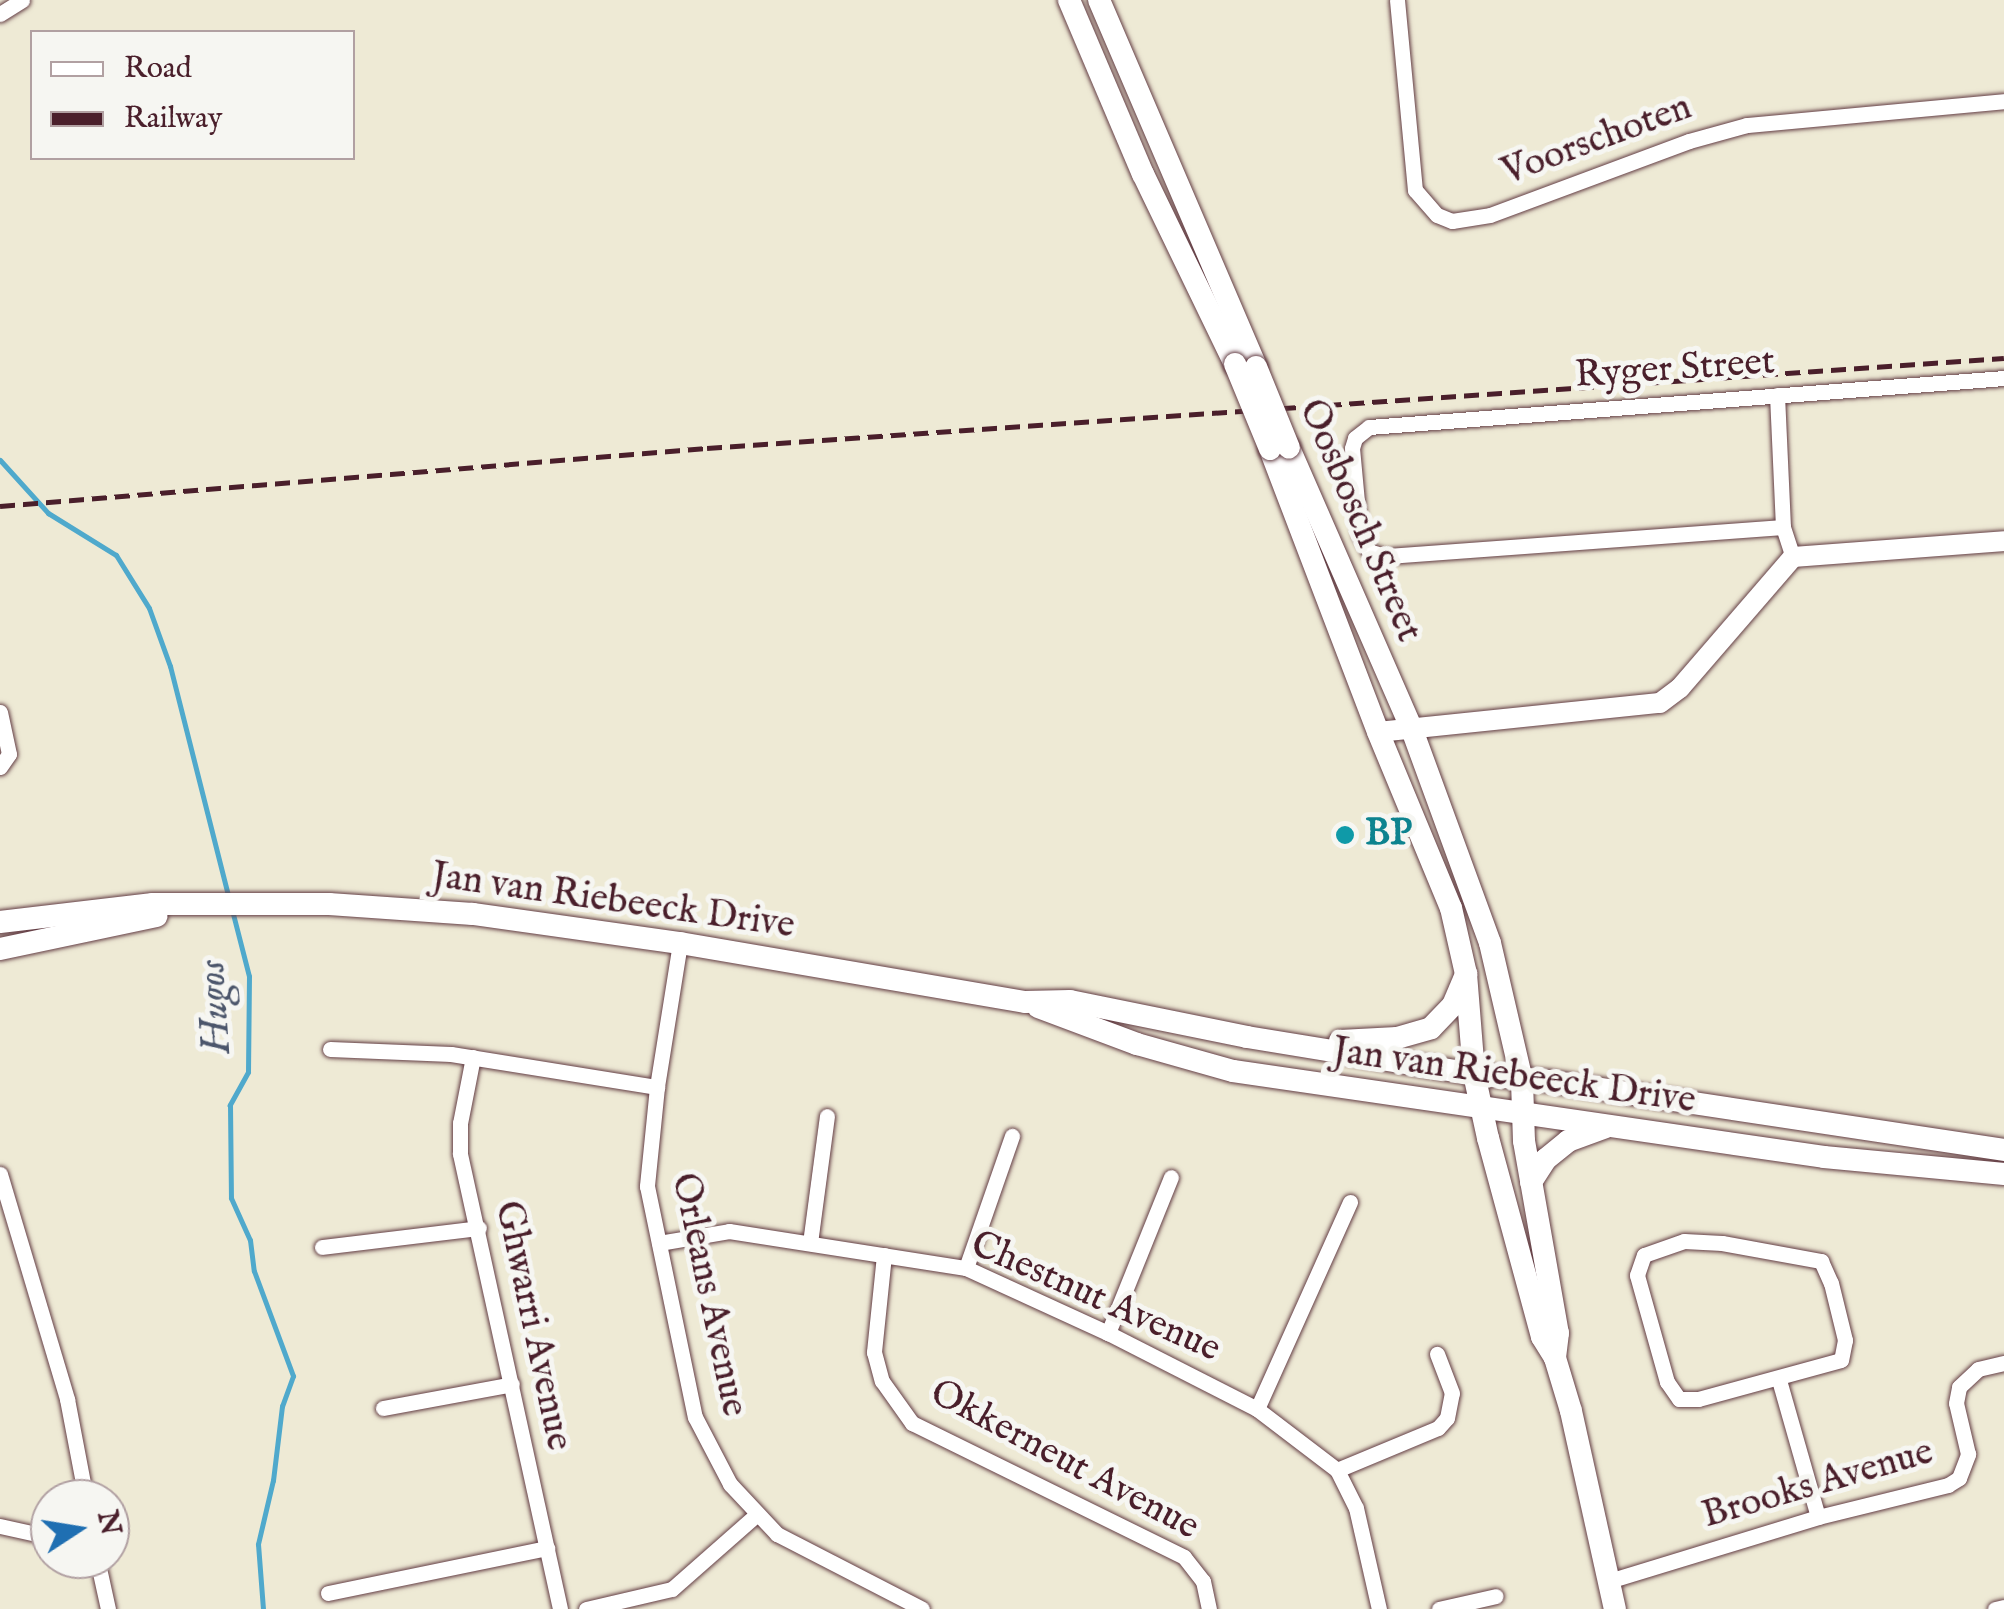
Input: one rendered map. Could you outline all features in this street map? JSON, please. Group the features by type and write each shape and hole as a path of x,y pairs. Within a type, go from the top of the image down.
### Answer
{"main road":[{"name":"Oosbosch Street","path":"1068,0 1143,174 1246,366"},
{"name":"Oosbosch Street","path":"1099,0 1280,448 1410,726 1485,928 1522,1081 1531,1182 1558,1333 1555,1358"},
{"name":"Oosbosch Street","path":"1280,448 1378,732 1451,908 1466,974 1474,1074 1520,1266 1542,1337 1555,1358"},
{"name":"Jan van Riebeeck Drive","path":"0,922 153,904 276,902 472,914 680,943 1025,1002 1137,1044 1233,1071 1824,1158 2004,1174"},
{"name":"Jan van Riebeeck Drive","path":"0,949 200,905"},
{"path":"1247,1037 1334,1041 1416,1035 1443,1019 1466,974"},
{"name":"Jan van Riebeeck Drive","path":"1025,1002 1070,1001 1247,1037 1474,1074 1548,1081 2004,1150"},
{"path":"1531,1182 1546,1159 1568,1141 1609,1125"},
{"path":"1555,1358 1615,1609"}],"street":[{"path":"0,14 22,0"},
{"name":"Voorschoten","path":"1397,0 1415,190 1436,216 1452,220 1490,215 1689,140 1747,124 2004,101"},
{"name":"Ryger Street","path":"1783,527 1384,556 1369,550 1360,534 1352,448 1355,438 1369,428 2004,378"},
{"path":"1777,394 1783,527 1794,557"},
{"path":"1378,732 1660,703 1680,688 1794,557 2004,541"},
{"path":"0,712 9,754 0,767"},
{"name":"Orleans Avenue","path":"680,943 657,1087 647,1186 695,1417 730,1484 757,1514 806,1552 922,1609"},
{"path":"330,1049 473,1057 657,1087"},
{"name":"Ghwarri Avenue","path":"473,1057 458,1139 560,1609"},
{"path":"810,1243 827,1116"},
{"path":"966,1268 1012,1136"},
{"path":"0,1174 67,1399 82,1479"},
{"path":"1108,1333 1171,1177"},
{"path":"1258,1410 1350,1202"},
{"path":"322,1247 479,1228"},
{"name":"Chestnut Avenue","path":"659,1244 729,1231 966,1268 1108,1333 1258,1410 1337,1470 1356,1508 1379,1609"},
{"path":"1700,1241 1812,1256 1821,1262 1831,1283 1845,1351 1832,1366 1779,1380 1688,1401 1672,1392 1637,1275 1644,1255 1654,1249 1700,1241"},
{"name":"Okkerneut Avenue","path":"884,1255 874,1352 882,1381 912,1423 1184,1558 1203,1580 1209,1609"},
{"path":"1337,1470 1438,1428 1447,1418 1452,1393 1437,1354"},
{"name":"Brooks Avenue","path":"1608,1580 1818,1516 1948,1485 1960,1478 1968,1454 1956,1403 1959,1386 1978,1369 2004,1363"},
{"path":"1779,1380 1818,1516"},
{"path":"383,1408 512,1384"},
{"path":"586,1609 672,1589 757,1514"},
{"path":"0,1526 30,1533"},
{"path":"328,1593 546,1548"},
{"path":"102,1579 108,1609"},
{"path":"1439,1609 1496,1596"},
{"path":"1995,1609 2004,1606"}],"waterway":[{"name":"Hugos","path":"0,460 48,513 116,555 149,608 170,666 229,899"},
{"name":"Hugos","path":"232,910 249,976 248,1072 230,1105 231,1198 250,1240 254,1271 293,1376 282,1406 273,1480 258,1544 263,1609"}],"railway":[{"path":"0,506 707,448 2004,358"}],"place":[{"name":"BP","path":"1345,835"}]}
